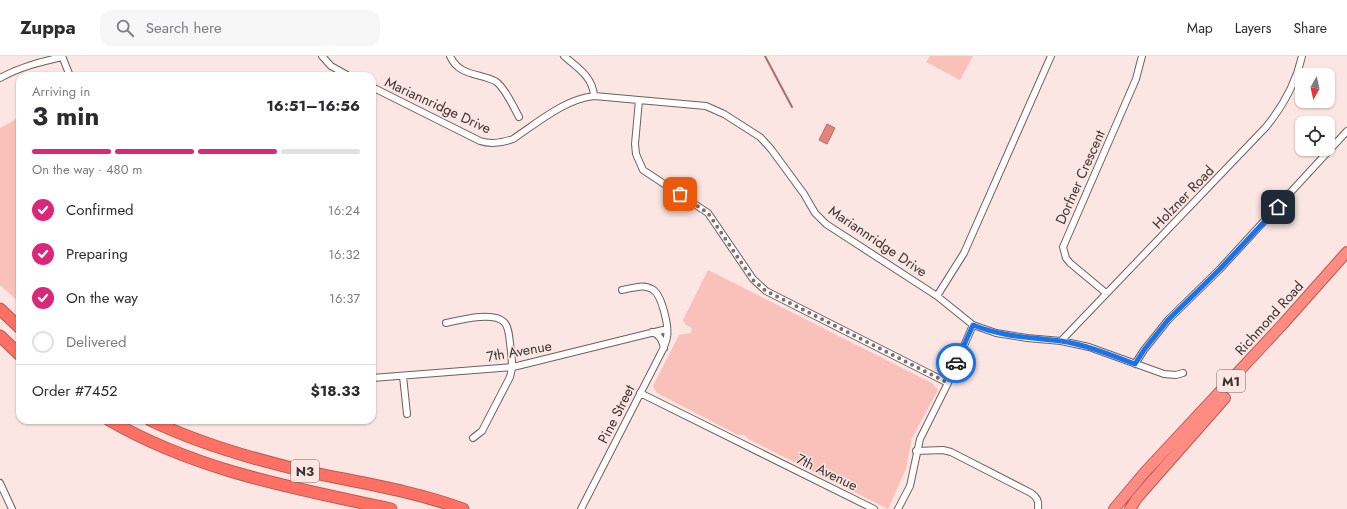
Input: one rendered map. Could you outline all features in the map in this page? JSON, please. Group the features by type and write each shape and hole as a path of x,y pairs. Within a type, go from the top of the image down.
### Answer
{"highway":[{"name":"Richmond Road","path":"1114,509 1145,472 1222,391 1347,252"},
{"name":"Richmond Road","path":"1130,509 1190,437 1347,263"},
{"path":"0,309 16,324"},
{"path":"0,336 16,351"},
{"name":"N3","path":"117,424 162,447 217,468 304,490 391,509"},
{"name":"N3","path":"159,424 197,440 259,460 404,491 463,509"}],"street":[{"path":"322,56 331,66 342,72"},
{"path":"450,56 456,66 462,70 495,81 501,87 519,117"},
{"path":"564,56 587,76 591,83 594,96"},
{"path":"937,296 964,253 1051,56"},
{"name":"Dorfner Crescent","path":"1106,293 1070,263 1066,258 1063,247 1136,78 1142,56"},
{"name":"Holzner Road","path":"1061,341 1266,127 1284,102 1292,87 1302,56"},
{"path":"0,78 33,64 62,57 68,72"},
{"name":"Mariannridge Drive","path":"376,89 480,141 488,143 504,142 513,139 564,106 579,99 594,96 706,106 712,108 752,131 766,143 804,194 815,213 826,224 937,296 973,325 996,333 1061,341 1089,347 1170,375 1183,373"},
{"path":"639,100 635,144 638,162 643,170 708,213 753,280 766,291 948,383"},
{"path":"1135,364 1144,350 1168,320 1225,263 1347,131"},
{"path":"622,290 639,286 652,288 656,291 661,302 667,329"},
{"path":"446,323 479,317 493,317 504,322 508,328 513,367 510,377 482,431 473,438"},
{"path":"898,509 910,486 916,451 920,439 948,383 973,325"},
{"name":"7th Avenue","path":"376,378 513,367 667,329"},
{"name":"Pine Street","path":"581,509 664,348 668,336 667,329"},
{"path":"652,332 662,341 664,348"},
{"path":"403,376 407,414"},
{"name":"7th Avenue","path":"640,393 874,509"},
{"path":"916,451 943,450 951,452 1031,493 1038,501 1038,509"},
{"path":"0,483 12,509"}],"shaded area":[{"path":"930,56 973,56 960,80 926,62"},
{"path":"16,119 16,299 0,285 0,128"},
{"path":"827,124 835,128 827,144 819,140"},
{"path":"708,270 932,383 938,390 912,438 906,469 888,509 748,439 744,435 738,435 657,393 653,386 679,335 691,333 692,328 686,325 683,320"}],"waterway":[{"path":"765,56 792,107"}],"way so far":[{"path":"680,194 708,213 753,280 766,291 948,383 956,363"}],"route":[{"path":"956,363 973,325 996,333 1061,341 1089,347 1135,364 1144,350 1168,320 1220,269 1278,207"}]}
